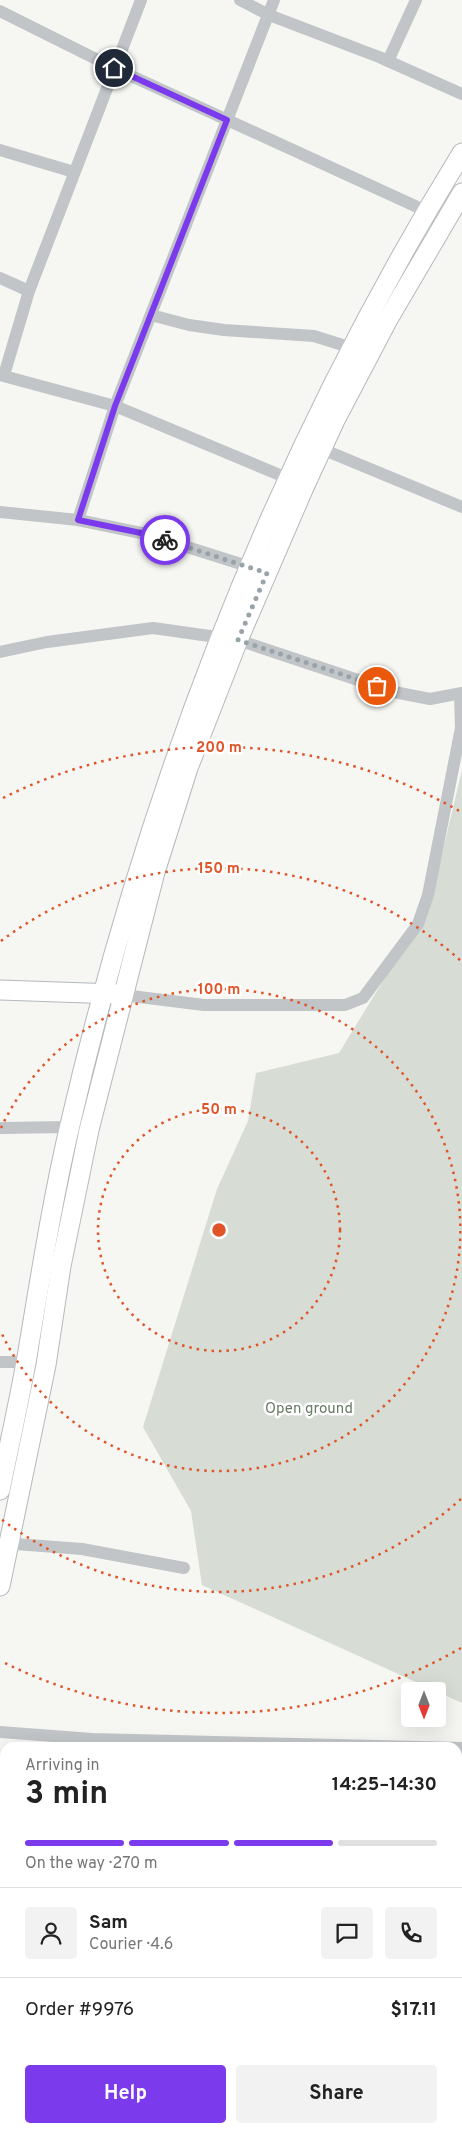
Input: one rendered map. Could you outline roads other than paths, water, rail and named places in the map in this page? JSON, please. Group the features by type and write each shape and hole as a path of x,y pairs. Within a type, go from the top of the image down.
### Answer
{"main road":[{"path":"0,1490 26,1362 69,1127 138,868 172,763 219,637 287,478 352,348 426,211 462,153"},
{"path":"0,1586 4,1544 46,1364 61,1266 87,1140 155,872 188,768 238,640 322,449 387,320 462,193"},
{"path":"0,990 123,995"}],"street":[{"path":"141,0 29,291 2,375 115,406 287,478"},
{"path":"240,0 269,15 388,61 462,94"},
{"path":"78,520 115,406 274,0"},
{"path":"388,61 416,0"},
{"path":"0,10 114,68 426,211"},
{"path":"0,150 74,172"},
{"path":"0,278 29,291"},
{"path":"150,316 189,325 224,330 314,336 352,348"},
{"path":"322,449 462,507"},
{"path":"0,512 78,520 146,534 267,573"},
{"path":"0,652 47,642 153,628 238,640 394,692 430,699 461,694 461,728 428,895 418,924 363,998 345,1004 204,1005 123,995"},
{"path":"0,1128 69,1127"},
{"path":"0,1362 26,1362"},
{"path":"4,1544 82,1550 184,1568"},
{"path":"0,1732 83,1742"}],"park label":[{"name":"Open ground","path":"309,1408"}]}
